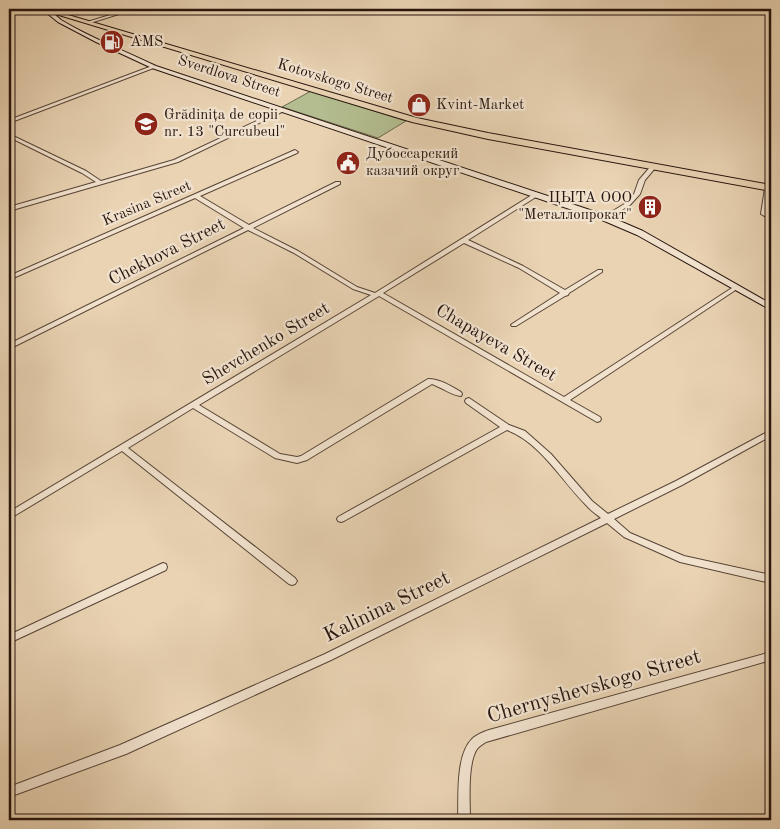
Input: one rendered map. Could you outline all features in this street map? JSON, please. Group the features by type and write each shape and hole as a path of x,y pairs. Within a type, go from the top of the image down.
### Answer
{"highway":[{"name":"Kotovskogo Street","path":"43,9 415,120 488,136 770,188"},
{"path":"60,21 72,18"}],"street":[{"name":"Sverdlova Street","path":"43,9 60,21 115,50 154,67 605,218 640,233 771,307"},
{"path":"88,22 133,9"},
{"path":"9,122 154,67"},
{"path":"9,209 176,161 284,110"},
{"path":"9,135 84,172 100,183"},
{"name":"Krasina Street","path":"9,278 295,152"},
{"path":"605,218 628,204 637,194 642,180 653,167"},
{"name":"Chekhova Street","path":"9,347 338,182"},
{"path":"770,188 764,214 771,218"},
{"name":"Shevchenko Street","path":"9,516 378,294 537,194"},
{"name":"Chapayeva Street","path":"196,196 248,228 296,252 355,288 378,294 597,419"},
{"path":"463,240 521,267 566,294"},
{"path":"514,325 600,271"},
{"path":"565,400 737,287"},
{"path":"193,405 278,456 297,460 304,458 427,383 435,381 458,394"},
{"path":"469,401 506,427 522,433 548,456 606,520 627,535 676,556 771,580"},
{"path":"341,519 506,427"},
{"name":"Kalinina Street","path":"9,792 122,750 320,661 606,520 730,457 771,433"},
{"path":"122,448 292,581"},
{"path":"9,639 163,567"},
{"name":"Chernyshevskogo Street","path":"464,820 467,761 470,750 479,739 489,734 771,656"}],"green space":[{"path":"311,91 406,121 378,138 282,107"}],"building":[{"name":"ЦЫТА ООО \"Металлопрокат\"","path":"643,200 661,203 657,215 639,212"}],"place":[{"name":"AMS","path":"112,42"},
{"name":"Kvint-Market","path":"419,105"},
{"name":"Grădinița de copii nr. 13 \"Curcubeul\"","path":"146,124"},
{"name":"Дубоссарский казачий округ","path":"348,163"},
{"name":"ЦЫТА ООО \"Металлопрокат\"","path":"650,207"}]}
